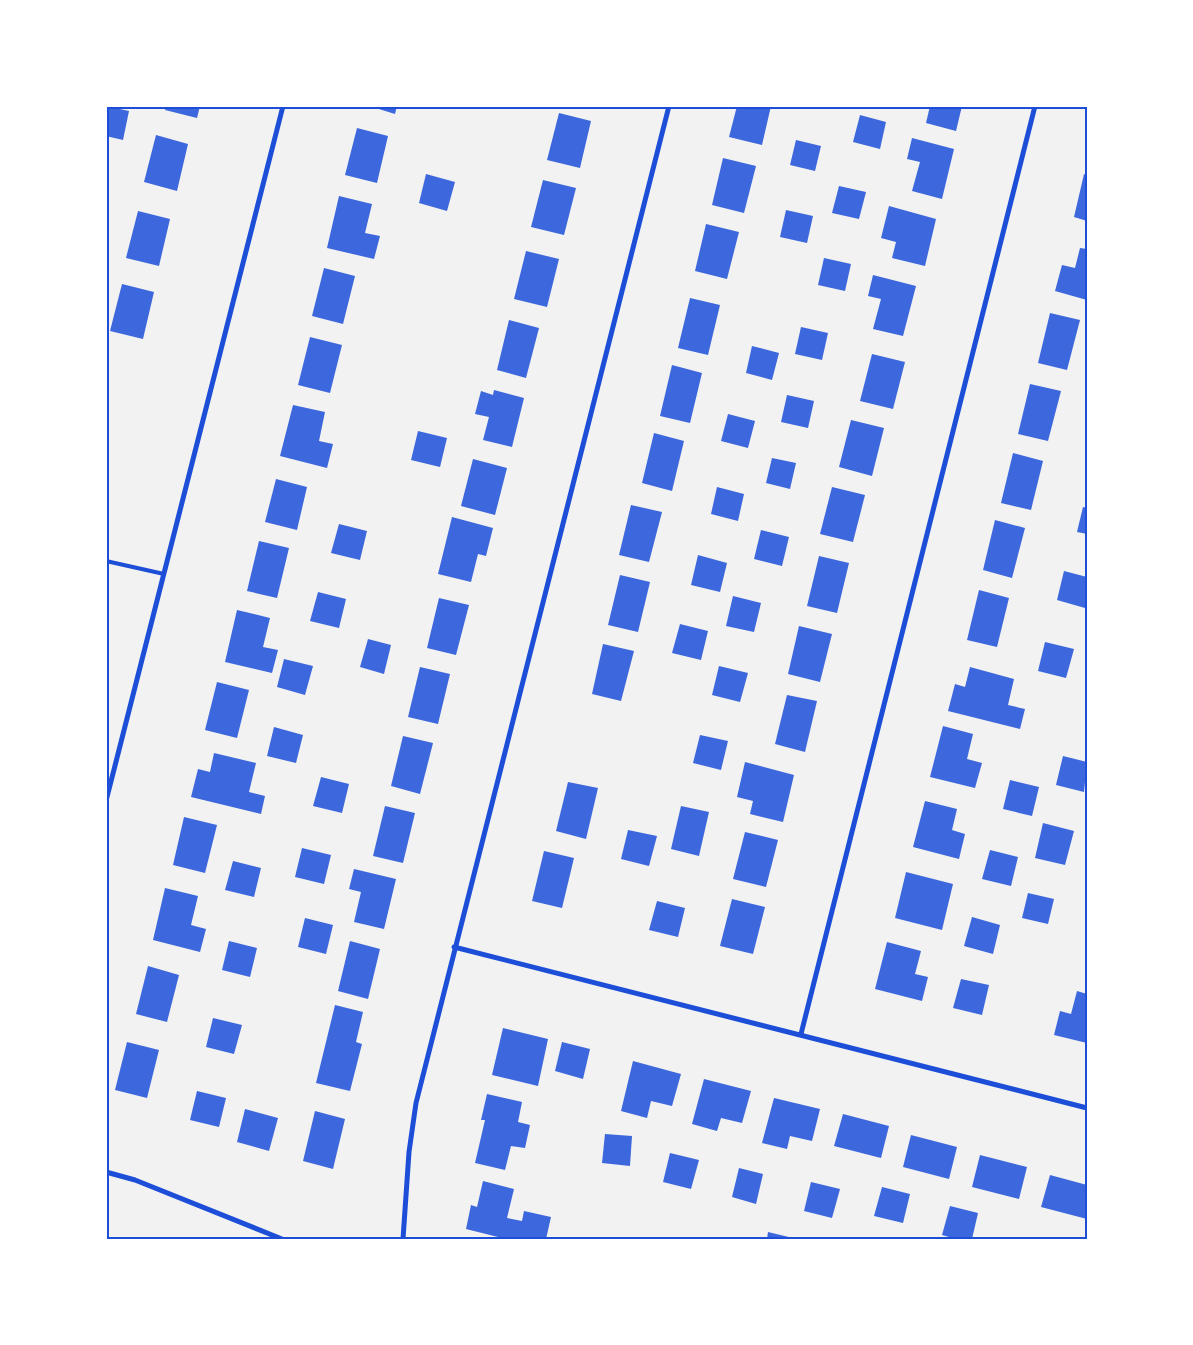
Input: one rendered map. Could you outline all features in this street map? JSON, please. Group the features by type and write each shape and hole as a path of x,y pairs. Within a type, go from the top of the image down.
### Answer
{"street":[{"path":"106,802 283,106"},
{"path":"404,1239 409,1152 416,1103 454,947 669,106"},
{"path":"801,1034 1035,106"},
{"path":"454,947 1087,1108"},
{"path":"106,1172 135,1180 282,1239"}],"lane":[{"path":"106,561 164,574"}],"building":[{"path":"106,106 129,111 123,140 106,136"},
{"path":"166,106 200,106 197,118 165,110"},
{"path":"369,106 397,106 395,114"},
{"path":"737,106 771,106 762,145 729,137"},
{"path":"930,106 962,106 956,131 926,123"},
{"path":"559,113 591,121 580,168 547,160"},
{"path":"860,115 886,122 880,149 853,142"},
{"path":"357,128 388,136 377,183 345,175"},
{"path":"156,135 188,144 177,191 144,182"},
{"path":"912,138 954,149 942,199 912,191 920,162 907,159"},
{"path":"796,140 821,146 815,171 790,165"},
{"path":"723,158 756,166 744,213 712,205"},
{"path":"426,174 455,182 447,211 419,203"},
{"path":"1084,174 1087,175 1087,221 1074,217"},
{"path":"543,180 576,188 564,235 531,227"},
{"path":"839,186 866,192 859,219 832,213"},
{"path":"339,196 372,204 365,233 380,236 374,259 327,248"},
{"path":"889,206 936,219 925,266 892,258 896,242 881,238"},
{"path":"786,210 813,216 807,243 780,237"},
{"path":"138,211 170,219 159,266 126,258"},
{"path":"706,224 739,232 727,279 695,271"},
{"path":"1080,248 1087,249 1087,300 1055,291 1062,265 1075,268"},
{"path":"526,251 559,259 547,307 514,299"},
{"path":"824,258 851,264 845,291 818,285"},
{"path":"324,268 355,276 343,324 312,316"},
{"path":"873,275 916,286 903,336 873,329 881,299 868,296"},
{"path":"122,284 154,292 143,339 110,331"},
{"path":"690,298 720,305 708,355 678,348"},
{"path":"1050,313 1080,320 1067,370 1038,363"},
{"path":"509,320 539,328 526,378 497,370"},
{"path":"801,327 828,333 822,360 795,354"},
{"path":"310,337 342,345 330,393 298,385"},
{"path":"752,346 779,353 772,380 746,373"},
{"path":"872,354 905,362 893,409 860,401"},
{"path":"672,365 702,373 690,423 660,416"},
{"path":"1030,384 1061,391 1048,441 1018,434"},
{"path":"494,390 524,398 512,447 483,440 489,417 475,414 481,391 493,395"},
{"path":"787,395 814,401 808,428 781,422"},
{"path":"293,405 325,412 319,441 333,444 327,468 280,456"},
{"path":"728,414 755,421 748,448 721,441"},
{"path":"851,420 884,428 872,476 839,467"},
{"path":"418,431 447,438 440,467 411,460"},
{"path":"654,433 684,441 672,491 642,483"},
{"path":"1013,453 1043,461 1031,510 1001,503"},
{"path":"772,458 796,463 790,489 766,483"},
{"path":"473,459 507,468 495,515 461,506"},
{"path":"276,479 307,487 297,530 265,522"},
{"path":"717,487 744,494 738,521 711,514"},
{"path":"832,487 865,495 853,542 820,534"},
{"path":"631,505 662,512 649,562 619,555"},
{"path":"1083,507 1087,508 1087,534 1077,532"},
{"path":"452,517 493,528 486,556 478,554 471,582 438,574"},
{"path":"995,520 1025,528 1012,578 983,570"},
{"path":"339,524 367,531 360,560 331,553"},
{"path":"761,530 789,537 782,566 754,559"},
{"path":"259,541 289,548 277,598 247,591"},
{"path":"698,555 727,563 720,592 691,585"},
{"path":"819,556 849,563 837,613 807,606"},
{"path":"1064,571 1087,577 1085,608 1057,600"},
{"path":"620,575 650,582 638,632 608,625"},
{"path":"979,590 1009,598 997,647 967,640"},
{"path":"318,592 346,599 339,628 310,621"},
{"path":"733,596 761,603 754,632 726,626"},
{"path":"439,598 469,605 456,655 427,648"},
{"path":"237,610 270,618 263,647 278,650 272,673 225,662"},
{"path":"680,624 708,631 701,660 672,653"},
{"path":"799,626 832,634 820,682 788,674"},
{"path":"368,639 391,645 384,674 360,667"},
{"path":"1045,642 1074,649 1066,678 1038,671"},
{"path":"603,644 634,651 621,701 592,694"},
{"path":"284,659 313,666 305,695 277,687"},
{"path":"719,666 748,673 740,702 712,695"},
{"path":"420,667 450,674 438,724 408,717"},
{"path":"970,667 1014,679 1008,705 1025,709 1020,729 948,711 955,684 965,687"},
{"path":"217,682 249,690 237,738 205,730"},
{"path":"787,695 817,701 805,752 775,744"},
{"path":"943,726 973,734 967,759 982,763 975,788 930,777"},
{"path":"274,727 303,735 296,763 267,756"},
{"path":"700,735 728,741 721,770 693,763"},
{"path":"403,736 433,743 420,794 391,786"},
{"path":"214,753 256,763 249,792 265,796 261,814 191,797 198,769 210,772"},
{"path":"1063,756 1087,762 1084,792 1056,785"},
{"path":"745,762 794,775 783,822 750,814 753,801 737,797"},
{"path":"321,777 349,784 342,813 313,806"},
{"path":"1010,780 1039,787 1032,816 1003,809"},
{"path":"568,782 598,788 586,839 556,831"},
{"path":"925,801 957,809 952,830 965,834 959,859 913,847"},
{"path":"385,806 415,813 403,863 373,856"},
{"path":"681,806 709,812 699,856 671,849"},
{"path":"184,817 217,825 205,873 173,865"},
{"path":"1043,823 1074,831 1065,865 1035,858"},
{"path":"628,830 657,836 649,866 621,859"},
{"path":"745,832 778,840 766,887 733,879"},
{"path":"302,848 331,855 324,884 295,877"},
{"path":"990,850 1018,857 1011,886 982,879"},
{"path":"544,851 574,858 562,908 532,901"},
{"path":"233,861 261,868 254,897 225,890"},
{"path":"354,869 396,879 384,929 354,922 361,892 349,889"},
{"path":"906,872 953,884 942,930 895,918"},
{"path":"165,888 198,896 191,925 206,929 200,952 153,940"},
{"path":"1028,893 1054,899 1048,924 1022,918"},
{"path":"732,899 765,907 753,954 720,946"},
{"path":"657,901 685,908 678,937 649,930"},
{"path":"972,917 1000,925 993,954 964,946"},
{"path":"305,918 333,925 326,954 298,947"},
{"path":"229,941 257,948 250,977 222,970"},
{"path":"350,941 380,949 368,999 338,991"},
{"path":"887,942 921,951 915,974 928,977 922,1001 875,989"},
{"path":"148,966 179,975 167,1022 136,1014"},
{"path":"961,979 989,985 982,1015 953,1008"},
{"path":"1077,991 1087,994 1087,1043 1054,1035 1060,1011 1071,1014"},
{"path":"335,1005 363,1012 356,1042 362,1044 350,1091 316,1083"},
{"path":"213,1018 242,1025 234,1054 206,1047"},
{"path":"503,1028 548,1039 538,1086 492,1075"},
{"path":"127,1042 159,1050 147,1098 115,1090"},
{"path":"562,1042 590,1049 583,1079 555,1071"},
{"path":"633,1061 681,1074 672,1106 651,1101 647,1118 621,1111"},
{"path":"704,1079 751,1091 742,1123 721,1118 717,1131 692,1124"},
{"path":"197,1091 226,1098 219,1127 190,1120"},
{"path":"487,1094 522,1102 518,1122 530,1125 525,1148 511,1146 505,1170 475,1163 485,1120 481,1120"},
{"path":"774,1098 820,1109 812,1141 790,1136 787,1149 762,1143"},
{"path":"245,1109 278,1118 269,1151 237,1142"},
{"path":"315,1111 345,1119 333,1169 303,1161"},
{"path":"843,1114 889,1126 881,1158 834,1146"},
{"path":"605,1134 632,1136 630,1166 602,1163"},
{"path":"911,1135 957,1147 949,1179 903,1167"},
{"path":"670,1153 699,1160 691,1189 663,1182"},
{"path":"980,1155 1027,1167 1019,1199 972,1187"},
{"path":"739,1168 763,1174 756,1204 732,1197"},
{"path":"1050,1175 1087,1185 1087,1219 1041,1207"},
{"path":"483,1181 514,1189 507,1218 522,1221 524,1211 551,1217 546,1239 506,1239 466,1229 471,1205 477,1207"},
{"path":"811,1182 840,1189 832,1218 804,1211"},
{"path":"882,1187 910,1194 903,1223 874,1216"},
{"path":"950,1206 978,1213 972,1239 956,1239 942,1235"},
{"path":"768,1232 793,1238 793,1239 767,1239"}]}
